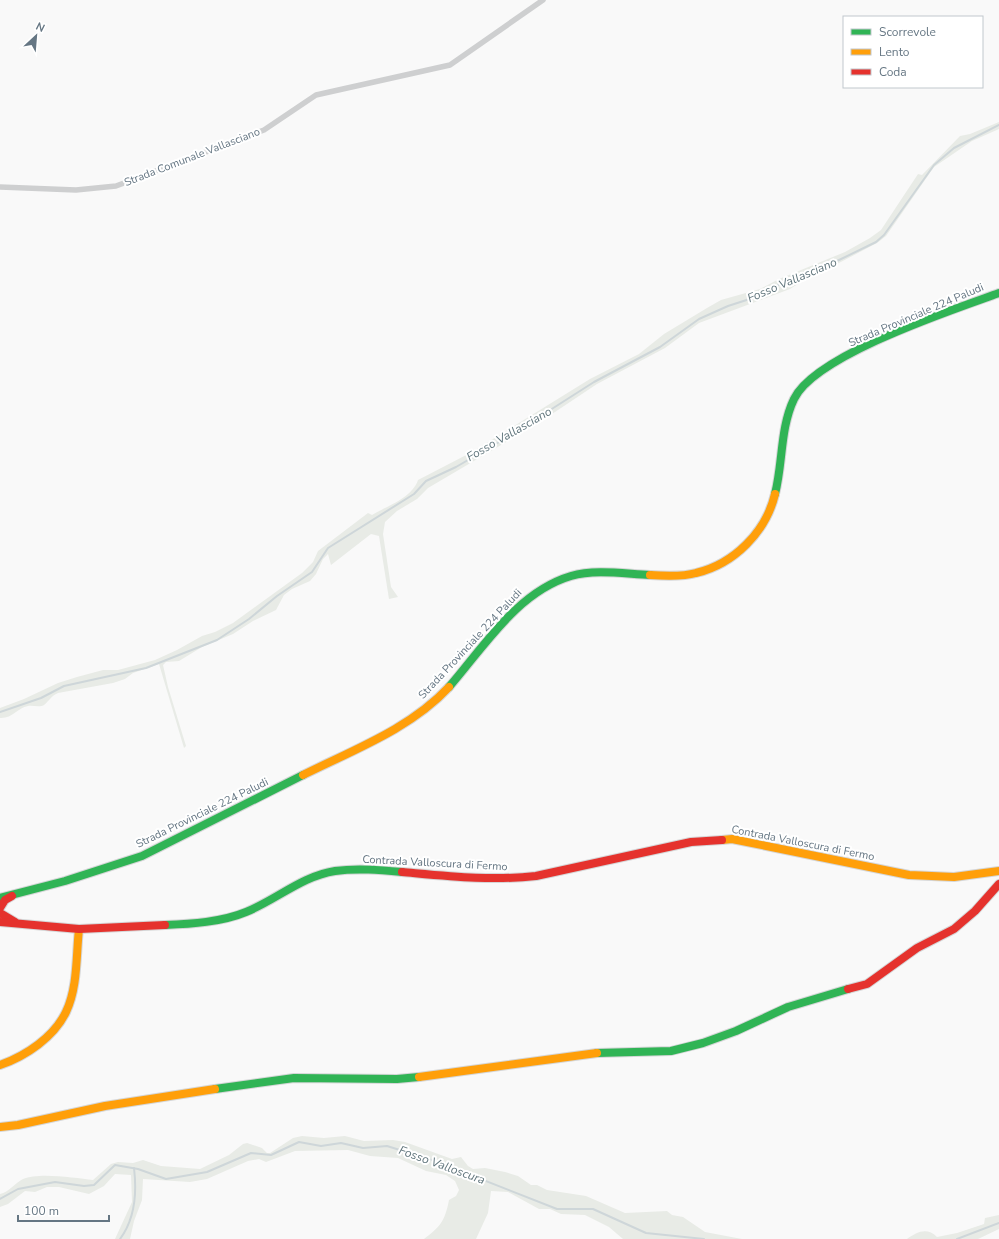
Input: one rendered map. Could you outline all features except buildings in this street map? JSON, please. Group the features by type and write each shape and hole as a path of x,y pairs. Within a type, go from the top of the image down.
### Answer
{"street":[{"name":"Strada Comunale Vallasciano","path":"0,187 76,190 116,186 264,130 316,95 450,65 543,0"},
{"name":"Strada Provinciale 224 Paludi","path":"0,898 85,876 142,856 396,728 430,705 448,687 502,623 530,595 569,576 608,572 668,577 702,572 726,561 751,540 768,516 776,490 786,420 796,394 807,382 827,366 856,352 908,328 999,293"},
{"name":"Contrada Valloscura di Fermo","path":"0,922 79,929 182,924 216,919 246,912 304,881 334,871 363,869 483,879 510,879 536,876 691,842 712,840 732,839 933,878 953,879 999,871"},
{"path":"0,1127 18,1125 105,1106 294,1078 397,1079 438,1076 597,1053 672,1051 703,1043 788,1007 867,984 917,948 954,929 975,911 999,884"},
{"name":"Strada Provinciale 224 Paludi","path":"0,908 8,898 16,893"},
{"name":"Contrada Valloscura di Fermo","path":"0,913 16,923"},
{"path":"0,1065 10,1062 29,1051 56,1025 66,1011 71,992 79,929"}],"shaded area":[{"path":"999,122 999,129 972,141 934,167 886,236 877,243 837,264 820,270 790,289 699,323 665,348 597,384 537,424 428,488 417,499 397,511 385,522 383,534 391,587 398,597 389,599 379,536 371,534 331,565 328,554 323,559 316,574 310,581 292,589 284,595 276,610 253,621 233,634 202,647 179,661 166,662 163,665 186,746 184,748 159,664 133,673 125,679 113,683 58,693 42,706 24,707 8,717 0,718 0,708 24,699 58,683 103,670 118,670 155,660 202,636 215,632 233,623 302,573 313,562 318,551 368,513 372,515 405,497 415,486 418,480 472,452 590,379 639,354 664,334 721,300 760,289 779,279 845,252 870,238 881,230 918,174 922,175 960,136 970,134"},
{"path":"302,1136 324,1138 345,1136 364,1141 393,1140 405,1142 452,1159 461,1157 468,1166 473,1169 485,1168 505,1172 518,1176 531,1185 537,1185 547,1190 586,1196 625,1213 667,1211 672,1215 683,1217 705,1232 742,1239 623,1239 609,1227 585,1215 561,1214 550,1209 539,1209 508,1192 491,1191 488,1213 476,1239 424,1239 441,1223 446,1213 449,1200 456,1196 459,1190 455,1181 446,1175 426,1171 398,1158 370,1156 348,1150 295,1151 266,1162 259,1159 248,1161 207,1179 190,1182 143,1179 142,1200 134,1221 130,1239 115,1239 132,1202 131,1175 115,1174 104,1186 89,1194 59,1187 47,1187 35,1192 25,1191 8,1204 0,1207 0,1194 23,1179 30,1177 58,1176 93,1180 111,1164 118,1162 133,1163 143,1160 161,1166 200,1169 229,1155 243,1144 247,1143 262,1148 267,1153 270,1153 293,1138"},
{"path":"999,1215 999,1229 978,1239 907,1239 914,1234 926,1231 937,1237 957,1233 984,1224 985,1218"}],"waterway":[{"name":"Fosso Vallasciano","path":"0,712 41,698 64,686 146,668 217,640 249,619 277,596 312,572 328,548 414,494 426,481 456,467 511,435 594,382 660,347 699,319 728,306 765,294 776,286 837,261 876,242 884,235 934,165 954,148 999,125"},
{"name":"Fosso Valloscura","path":"0,1199 18,1189 55,1182 84,1186 94,1185 115,1165 138,1169 166,1179 207,1172 251,1153 271,1155 299,1142 321,1146 341,1143 363,1148 387,1146 435,1161 557,1209 593,1209 646,1233 704,1239"},
{"path":"120,1239 129,1223 134,1205 134,1168"},
{"name":"Fosso Valloscura","path":"957,1239 999,1223"}],"traffic: fast":[{"path":"775,494 789,410 794,399 807,383 828,366 887,336 919,322 999,293"},
{"path":"449,687 503,622 534,594 552,584 580,574 610,572 650,575"},
{"path":"0,898 65,881 142,856 303,775"},
{"path":"165,925 206,922 237,915 257,907 311,878 335,871 360,869 402,872"},
{"path":"597,1053 671,1051 703,1043 736,1031 788,1007 848,989"},
{"path":"215,1089 294,1078 397,1079 419,1077"}],"traffic: slow":[{"path":"650,575 673,576 691,574 710,569 723,562 735,554 756,533 771,508 775,494"},
{"path":"303,775 399,727 434,702 449,687"},
{"path":"722,840 732,839 909,875 954,877 999,871"},
{"path":"0,1065 29,1051 47,1037 61,1021 70,1002 75,982 79,929"},
{"path":"419,1077 597,1053"},
{"path":"0,1127 18,1125 105,1106 215,1089"}],"traffic: jam":[{"path":"402,872 486,878 536,876 691,842 722,840"},
{"path":"848,989 867,984 917,948 954,929 975,911 999,884"},
{"path":"0,908 5,900 12,896"},
{"path":"0,913 15,922"},
{"path":"0,922 79,929 165,925"}]}
